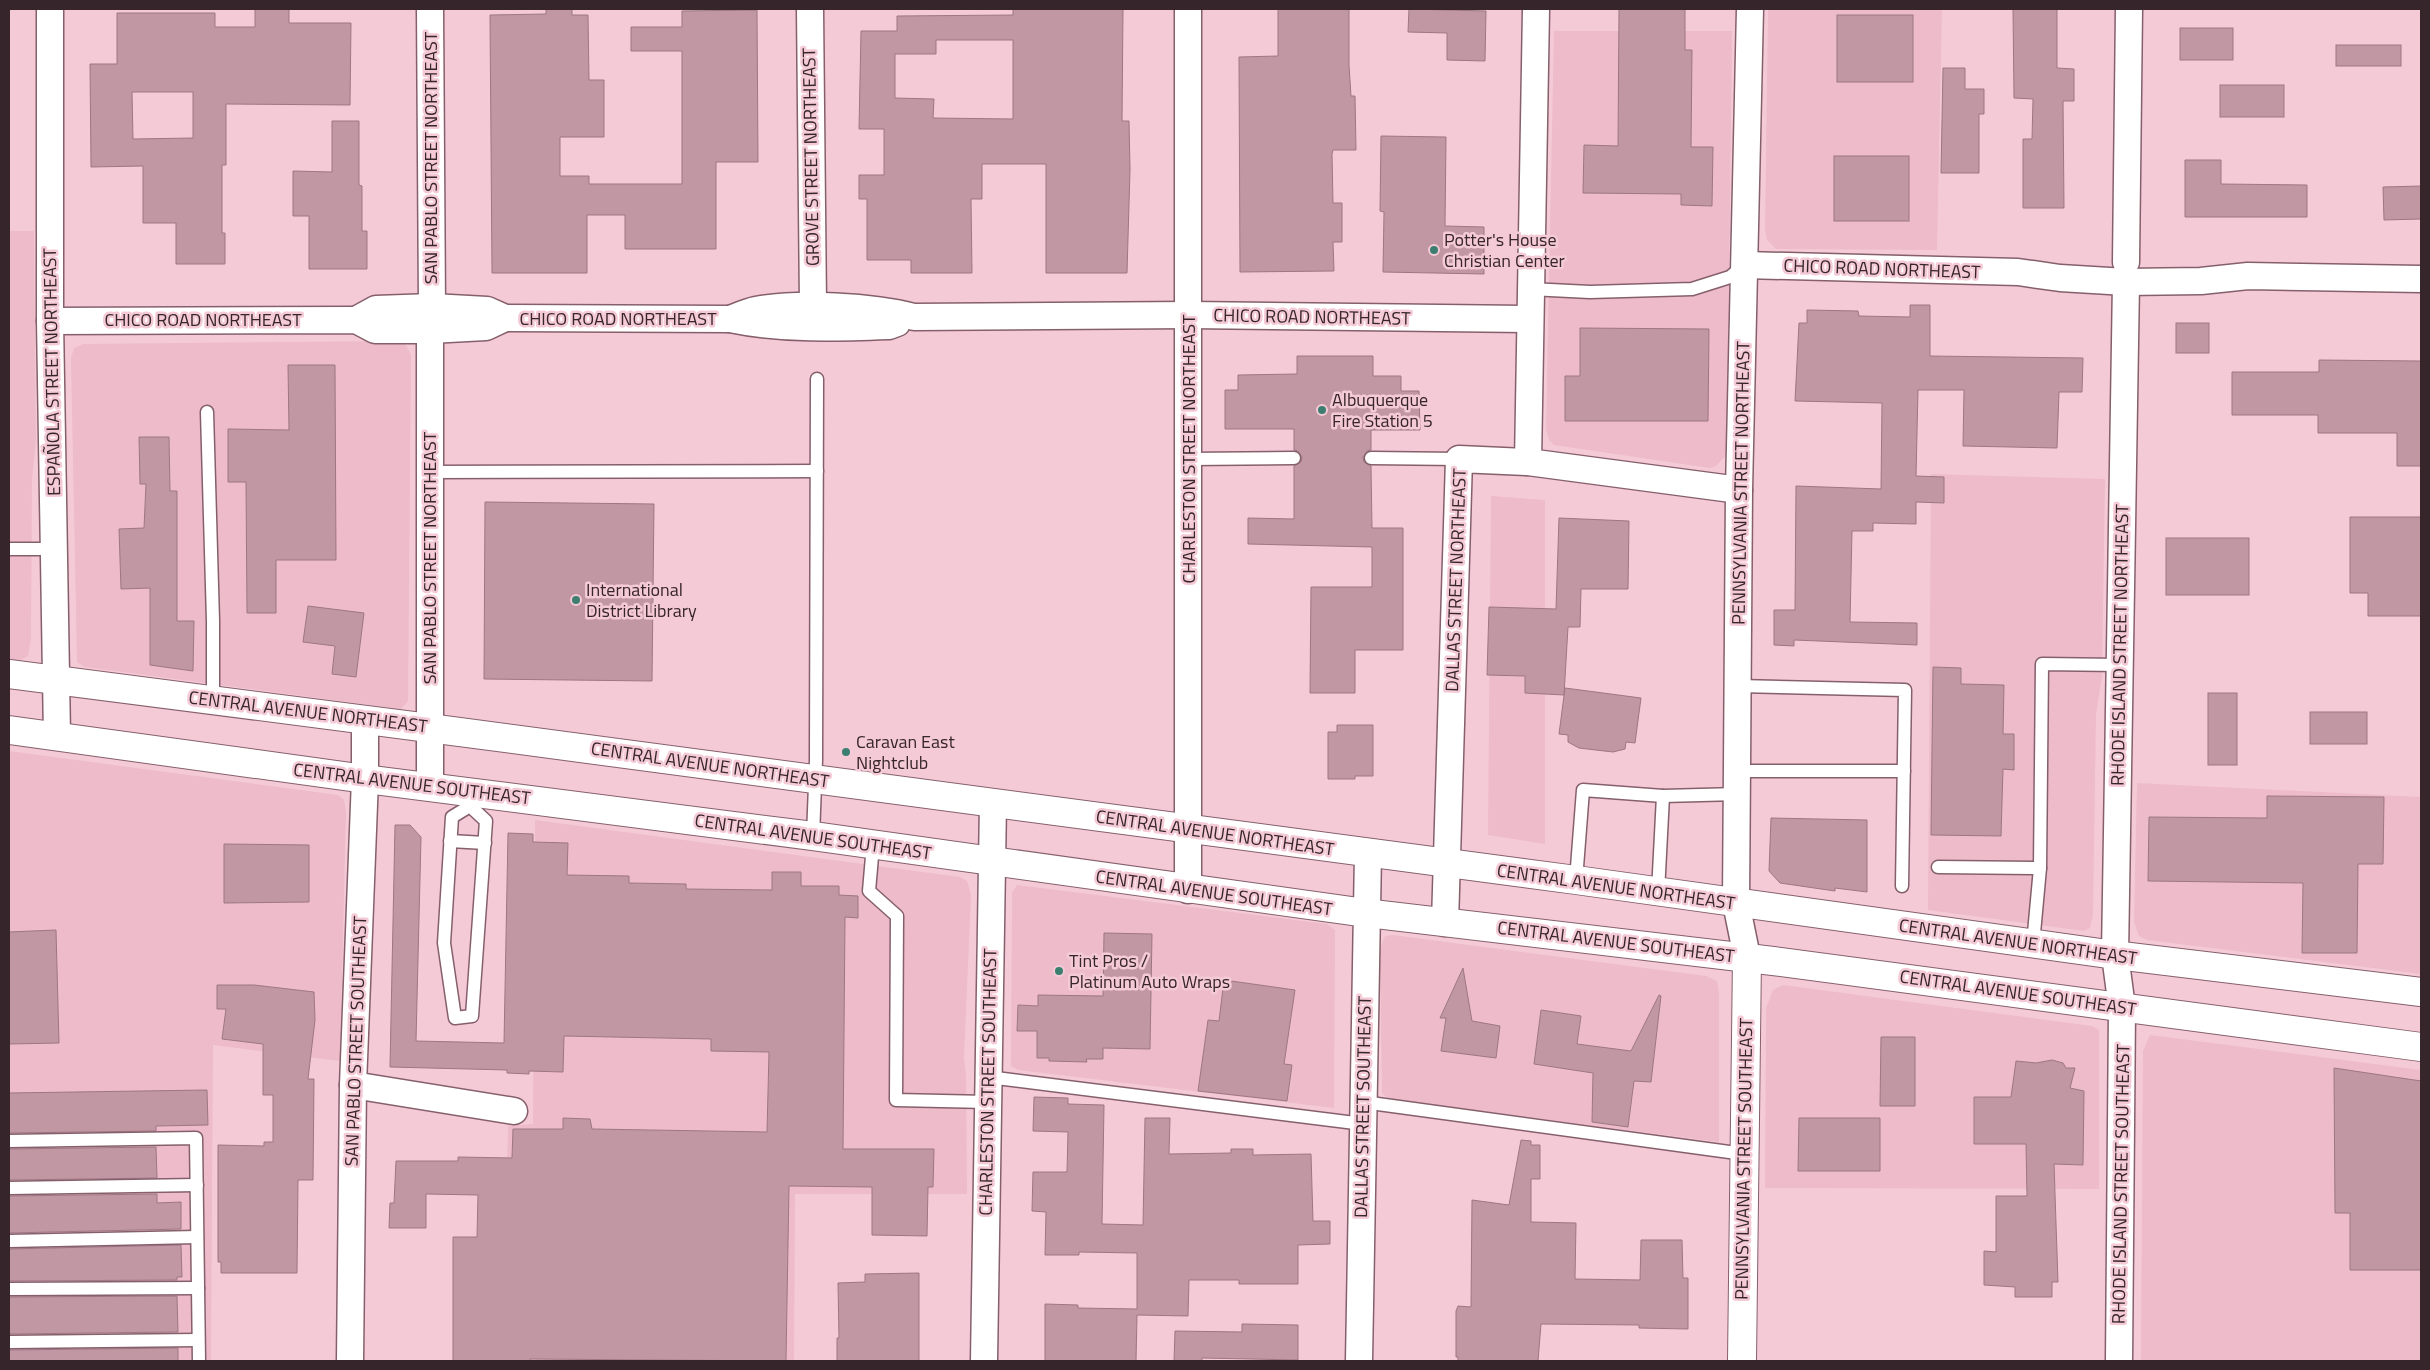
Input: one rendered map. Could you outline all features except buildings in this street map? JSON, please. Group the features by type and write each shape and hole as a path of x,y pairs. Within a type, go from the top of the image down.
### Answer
{"main road":[{"name":"CENTRAL AVENUE NORTHEAST","path":"9,674 1576,880 2115,955 2421,992"},
{"name":"CENTRAL AVENUE SOUTHEAST","path":"9,730 430,787 470,799 813,836 1188,890 1366,913 1746,957 2421,1047"},
{"name":"PENNSYLVANIA STREET SOUTHEAST","path":"1742,1361 1746,957"}],"street":[{"name":"ESPAÑOLA STREET NORTHEAST","path":"50,9 50,321 57,736"},
{"name":"SAN PABLO STREET NORTHEAST","path":"430,9 430,787"},
{"name":"GROVE STREET NORTHEAST","path":"810,9 813,306"},
{"name":"CHARLESTON STREET NORTHEAST","path":"1188,9 1190,315 1188,890"},
{"path":"1536,9 1528,462 1739,490"},
{"name":"PENNSYLVANIA STREET NORTHEAST","path":"1746,957 1736,903 1739,490 1750,9"},
{"name":"RHODE ISLAND STREET NORTHEAST","path":"2122,1008 2115,955 2129,9"},
{"name":"CHICO ROAD NORTHEAST","path":"1745,265 2018,272 2126,272 2201,281 2248,276 2421,279"},
{"name":"CHICO ROAD NORTHEAST","path":"730,319 755,310 813,306 889,310 914,317 1190,315 1530,319"},
{"name":"CHICO ROAD NORTHEAST","path":"50,321 356,320 375,330 431,319 486,328 505,318 730,319 755,324 814,328 889,326 914,317"},
{"name":"DALLAS STREET NORTHEAST","path":"1445,922 1459,459 1528,462"},
{"name":"SAN PABLO STREET SOUTHEAST","path":"350,1361 353,1085 365,779 365,720"},
{"name":"CHARLESTON STREET SOUTHEAST","path":"984,1361 993,803"},
{"name":"DALLAS STREET SOUTHEAST","path":"1360,1361 1368,853"},
{"name":"RHODE ISLAND STREET SOUTHEAST","path":"2119,1361 2122,1008"},
{"path":"353,1085 514,1110"}],"lane":[{"path":"1530,289 1590,292 1692,289 1730,277 1745,265"},
{"path":"813,836 816,779 817,379"},
{"path":"207,412 213,701"},
{"path":"1189,458 1294,458"},
{"path":"1371,458 1459,459"},
{"path":"430,472 817,471"},
{"path":"9,549 54,549"},
{"path":"2033,944 2040,868 2042,664 2120,665"},
{"path":"1738,686 1905,690 1902,886"},
{"path":"1576,880 1583,790 1663,796 1738,782 1904,771"},
{"path":"1658,892 1663,796"},
{"path":"470,799 486,821 472,1016 455,1018 444,943 450,841 452,817 470,799"},
{"path":"450,841 484,843"},
{"path":"873,845 869,891 897,916 896,1100 988,1089 1363,1113 1744,1154"},
{"path":"1938,867 2040,868"},
{"path":"9,1141 196,1138 199,1361"},
{"path":"9,1188 197,1185"},
{"path":"9,1241 198,1237"},
{"path":"9,1289 198,1288"},
{"path":"9,1342 198,1340"}],"shaded area":[{"path":"1768,9 1942,9 1937,250 1776,249 1767,240 1765,230"},
{"path":"1554,31 1732,31 1727,454 1716,466 1710,468 1554,445 1549,440 1546,429"},
{"path":"9,231 34,231 36,440 32,479 31,638 28,656 19,661 9,659"},
{"path":"395,341 406,345 411,355 408,701 401,709 85,667 77,662 71,358 74,348 83,344"},
{"path":"1931,474 2105,479 2102,677 2096,714 2093,915 2090,928 2084,931 1928,910"},
{"path":"1491,496 1545,500 1545,844 1488,835"},
{"path":"9,751 338,795 344,800 346,812 340,1061 213,1045 211,1361 9,1361"},
{"path":"2137,783 2421,797 2421,974 2147,940 2139,936 2134,922"},
{"path":"535,820 960,877 967,881 971,895 964,1058 966,1075 967,1194 795,1194 794,1361 503,1361 508,1126 533,1124"},
{"path":"1017,885 1327,924 1335,930 1334,1108 1018,1070 1011,1066 1012,893"},
{"path":"1393,935 1706,976 1717,981 1719,994 1719,1142 1389,1099 1382,1093 1380,949 1385,936"},
{"path":"1783,985 2092,1026 2099,1030 2099,1189 1765,1188 1766,1008 1773,990"},
{"path":"2150,1035 2421,1070 2421,1361 2141,1361 2143,1051"}],"place":[{"name":"Potter's House Christian Center","path":"1434,250"},
{"name":"Albuquerque Fire Station 5","path":"1322,410"},
{"name":"International District Library","path":"576,600"},
{"name":"Caravan East Nightclub","path":"846,752"},
{"name":"Tint Pros / Platinum Auto Wraps","path":"1059,971"}]}
